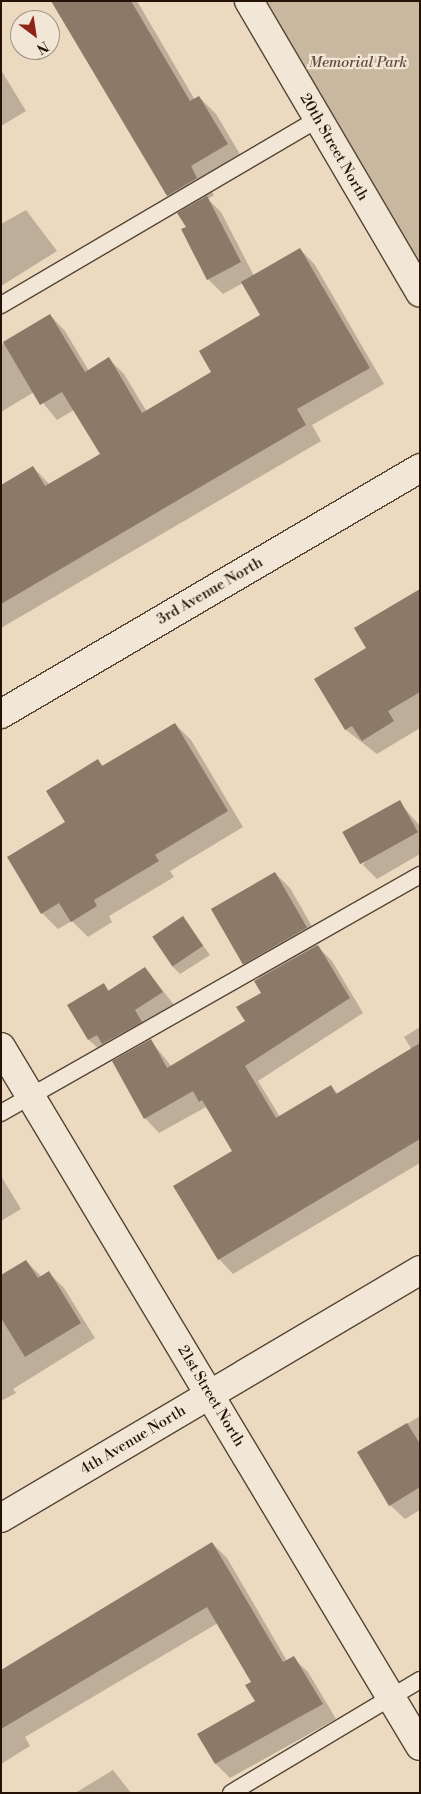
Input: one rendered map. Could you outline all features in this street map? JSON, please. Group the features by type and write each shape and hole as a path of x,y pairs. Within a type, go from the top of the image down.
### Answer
{"street":[{"name":"20th Street North","path":"249,1 420,293"},
{"name":"3rd Avenue North","path":"1,714 420,468"},
{"name":"21st Street North","path":"1,1047 420,1746"},
{"name":"4th Avenue North","path":"1,1518 420,1270"}],"lane":[{"path":"1,305 318,119"},
{"path":"1,1113 420,875"},
{"path":"231,1793 420,1680"}],"green space":[{"name":"Memorial Park","path":"249,1 420,1 420,293"}],"building":[{"path":"51,1 131,1 190,101 199,96 228,144 191,166 197,178 167,196 60,16 60,10 56,10"},
{"path":"207,196 241,262 207,280 181,229 186,227 177,213"},
{"path":"300,248 370,368 297,409 306,425 1,604 1,485 33,466 45,486 100,454 62,392 40,405 3,342 50,314 85,372 109,357 142,413 211,372 199,351 260,315 241,282"},
{"path":"420,589 420,692 388,711 394,721 362,741 352,726 345,730 314,679 366,648 354,628"},
{"path":"175,723 228,811 155,855 159,861 94,900 97,906 71,922 59,903 41,914 7,857 65,822 46,791 98,759 102,766"},
{"path":"400,800 418,832 360,864 342,832"},
{"path":"275,872 307,927 243,964 211,909"},
{"path":"183,916 203,946 172,967 152,937"},
{"path":"318,945 350,998 245,1066 276,1118 331,1085 336,1094 420,1043 420,1139 218,1260 173,1186 232,1151 202,1100 199,1102 193,1091 144,1119 112,1061 151,1039 167,1068 245,1021 236,1007 261,993 254,981"},
{"path":"145,967 163,992 135,1010 142,1022 102,1044 97,1035 88,1040 67,1005 104,983 108,991"},
{"path":"26,1260 38,1278 49,1271 81,1323 25,1357 1,1318 1,1275"},
{"path":"407,1423 420,1444 420,1487 389,1506 357,1452"},
{"path":"212,1542 283,1662 294,1656 323,1704 215,1764 197,1734 255,1701 245,1685 251,1682 207,1607 1,1729 1,1670"}]}
